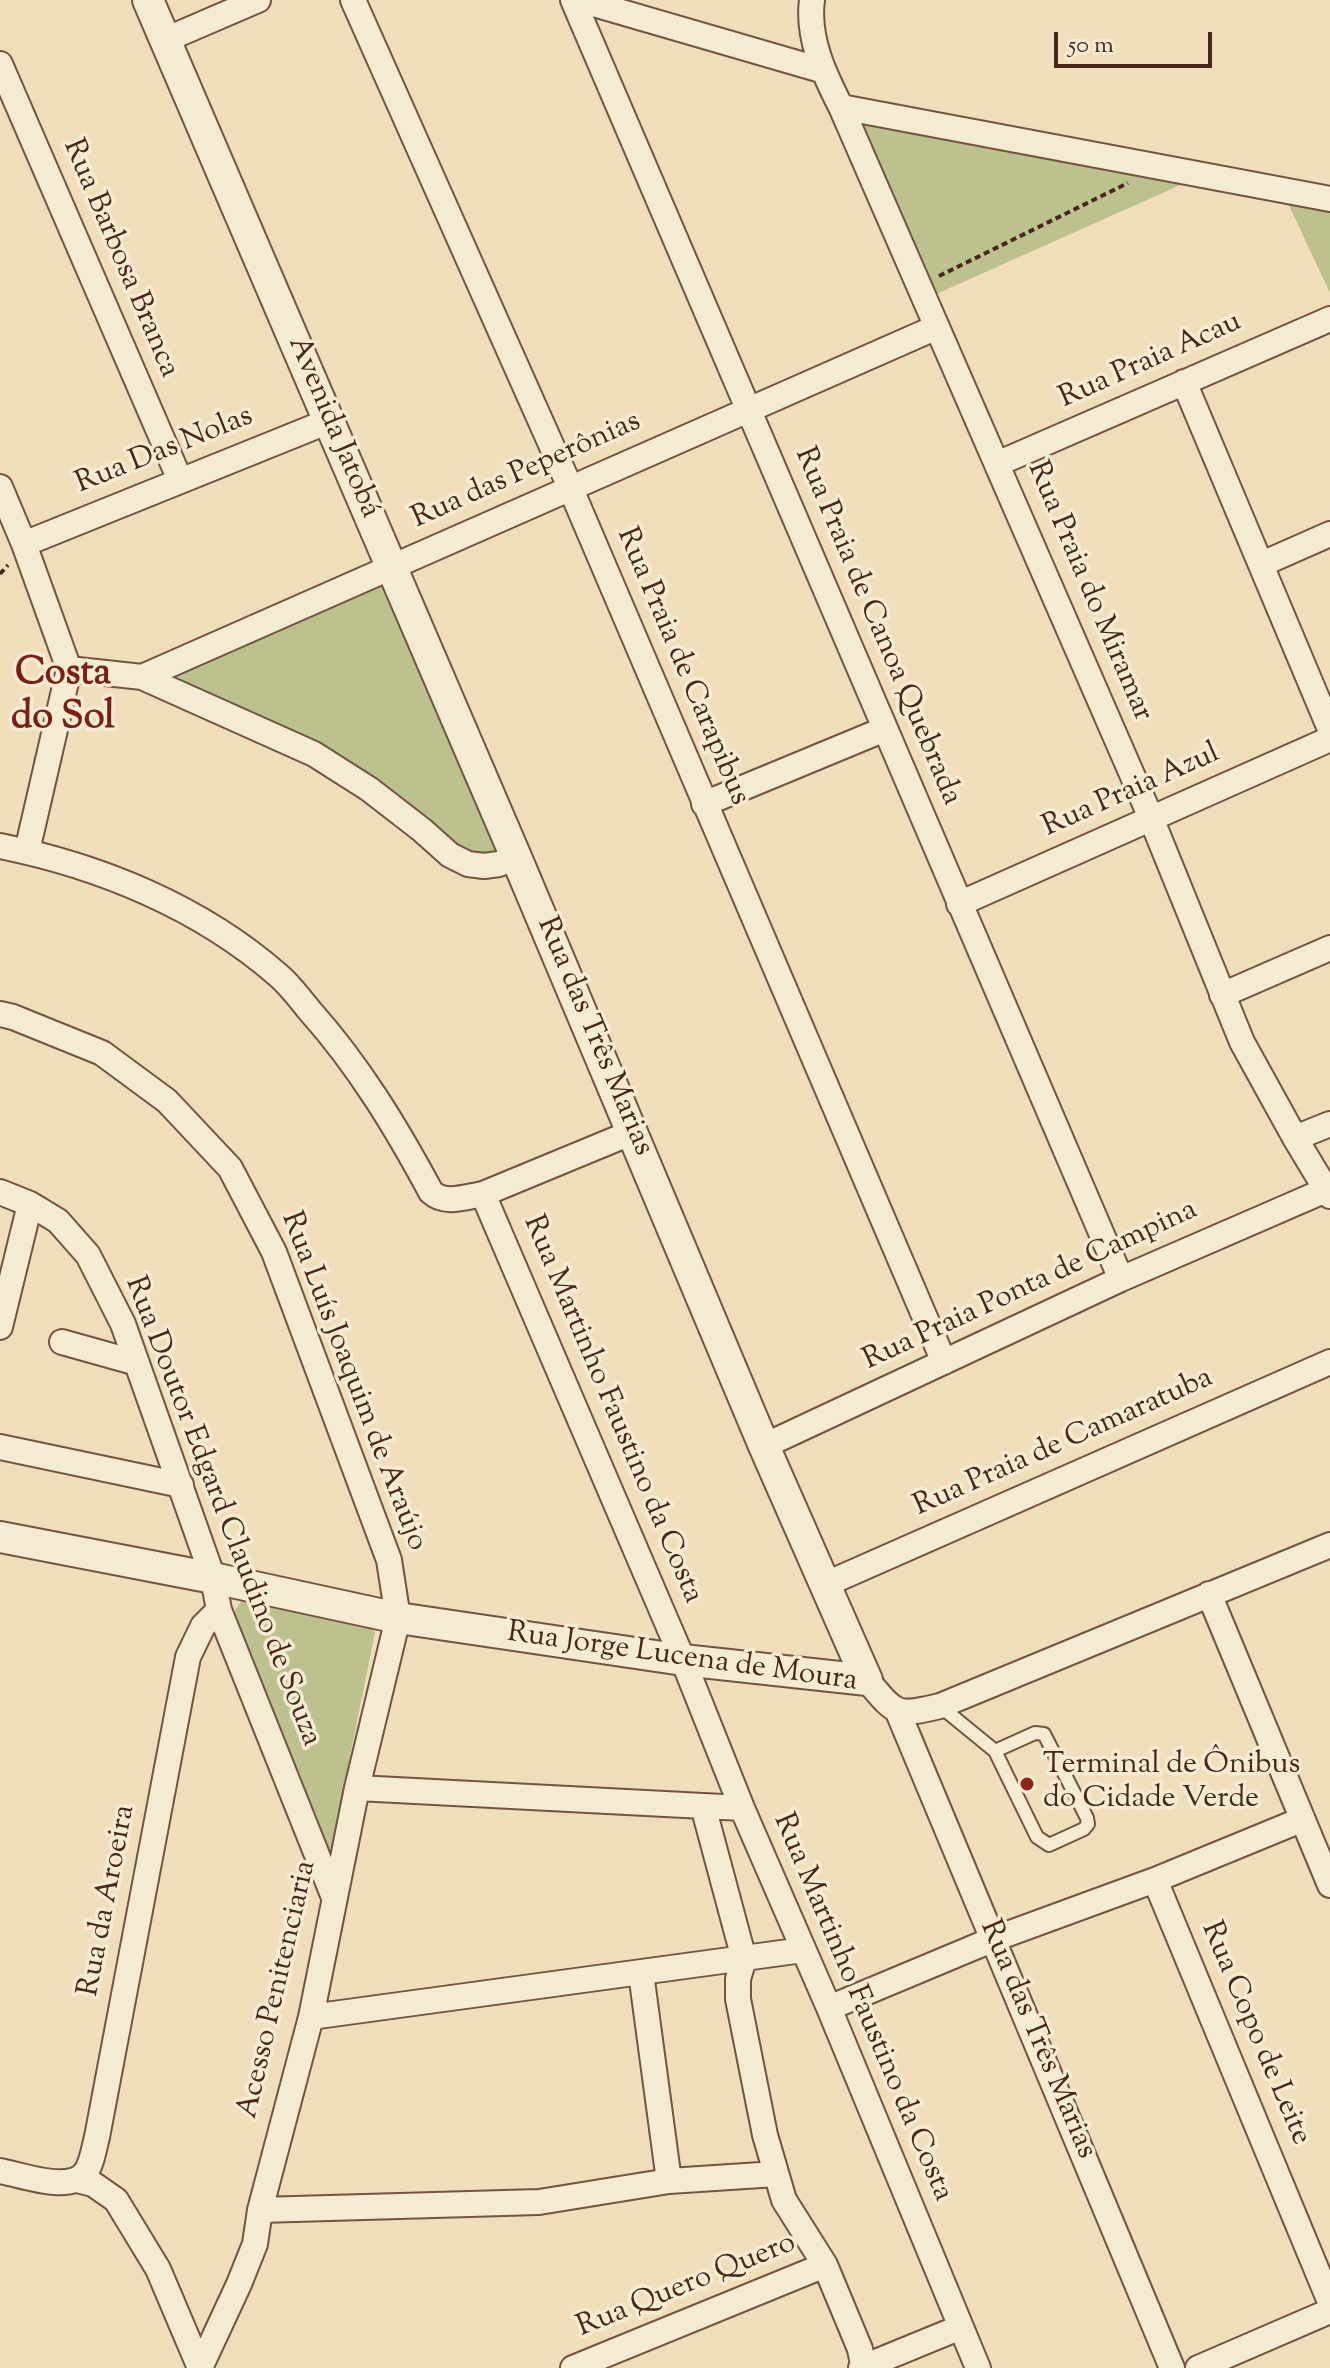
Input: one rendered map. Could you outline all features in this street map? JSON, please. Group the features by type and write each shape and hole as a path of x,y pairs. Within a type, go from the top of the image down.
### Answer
{"street":[{"name":"Avenida Jatobá","path":"148,0 516,857"},
{"path":"165,40 258,0"},
{"name":"Rua Praia de Carapibus","path":"353,0 570,487 944,1362"},
{"name":"Rua Praia de Canoa Quebrada","path":"573,0 1121,1279"},
{"path":"580,0 821,70"},
{"name":"Rua Praia do Miramar","path":"812,0 813,32 821,70 841,107 1151,818 1242,1042 1328,1193"},
{"name":"Rua Barbosa Branca","path":"0,64 180,480"},
{"path":"841,107 1330,199"},
{"name":"Rua Praia Acau","path":"997,464 1330,319"},
{"name":"Rua das Peperônias","path":"142,677 937,327"},
{"path":"1184,382 1330,729"},
{"name":"Rua Das Nolas","path":"24,544 329,421"},
{"path":"0,487 69,669 27,851"},
{"path":"1262,564 1330,534"},
{"path":"69,669 142,677 314,754 369,789 450,855 468,864 499,864 516,857"},
{"path":"704,804 885,729"},
{"name":"Rua Praia Azul","path":"959,904 1330,739"},
{"name":"Rua Martinho Faustino da Costa","path":"0,846 27,851 126,882 205,922 279,975 336,1040 379,1101 431,1192 445,1200 483,1194 683,1660 742,1808 829,2008 978,2368"},
{"name":"Rua das Três Marias","path":"516,857 764,1446 867,1680"},
{"path":"1222,995 1330,948"},
{"name":"Rua Luís Joaquim de Araújo","path":"0,1014 102,1053 167,1101 230,1168 274,1252 389,1560 398,1618"},
{"path":"1295,1138 1330,1124"},
{"path":"483,1194 633,1132"},
{"name":"Rua Doutor Edgard Claudino de Souza","path":"0,1192 30,1204 58,1221 88,1255 123,1324 213,1578 219,1610 333,1895"},
{"name":"Rua Praia Ponta de Campina","path":"764,1446 1121,1279 1328,1193"},
{"path":"0,1327 30,1204"},
{"path":"62,1342 137,1363"},
{"name":"Rua Praia de Camaratuba","path":"824,1585 1330,1362"},
{"path":"0,1447 181,1485"},
{"name":"Rua Jorge Lucena de Moura","path":"0,1537 398,1618 683,1660 867,1680 898,1712"},
{"path":"898,1712 910,1713 940,1706 1330,1545"},
{"path":"1209,1594 1330,1885"},
{"name":"Rua da Aroeira","path":"77,2180 86,2172 97,2137 188,1657 203,1626 219,1610"},
{"name":"Acesso Penitenciaria","path":"200,2368 255,2244 260,2210 311,2017 333,1895 398,1618"},
{"name":"Rua das Três Marias","path":"898,1712 1172,2368"},
{"path":"357,1788 742,1808"},
{"path":"703,1806 744,1959 738,1979 738,1999 748,2060 776,2174 790,2212 825,2265 860,2349 862,2366 961,2327"},
{"path":"829,2008 994,1939 1155,1880 1301,1820"},
{"name":"Rua Copo de Leite","path":"1155,1880 1330,2302"},
{"path":"311,2017 803,1950"},
{"path":"641,1973 669,2181"},
{"path":"0,2171 67,2184 77,2180 93,2184 116,2200 158,2269 200,2368"},
{"path":"260,2210 539,2202 669,2181 776,2174"},
{"name":"Rua Quero Quero","path":"573,2368 825,2265"},
{"path":"1198,2368 1330,2311"}],"lane":[{"path":"940,1706 995,1751 1037,1837 1043,1843 1049,1845 1084,1829 1088,1824 1087,1818 1044,1734 1035,1733 995,1751"}],"path":[{"path":"919,286 1159,168"}],"green space":[{"path":"864,122 1187,182 934,295 860,125"},
{"path":"1287,201 1330,209 1330,293"},
{"path":"386,584 498,851 492,855 472,856 172,678 177,670"},
{"path":"243,1599 369,1624 375,1633 331,1849 325,1845 235,1619 235,1610"}],"place":[{"name":"Terminal de Ônibus do Cidade Verde","path":"1027,1784"}],"district":[{"name":"Costa do Sol","path":"63,699"}]}
